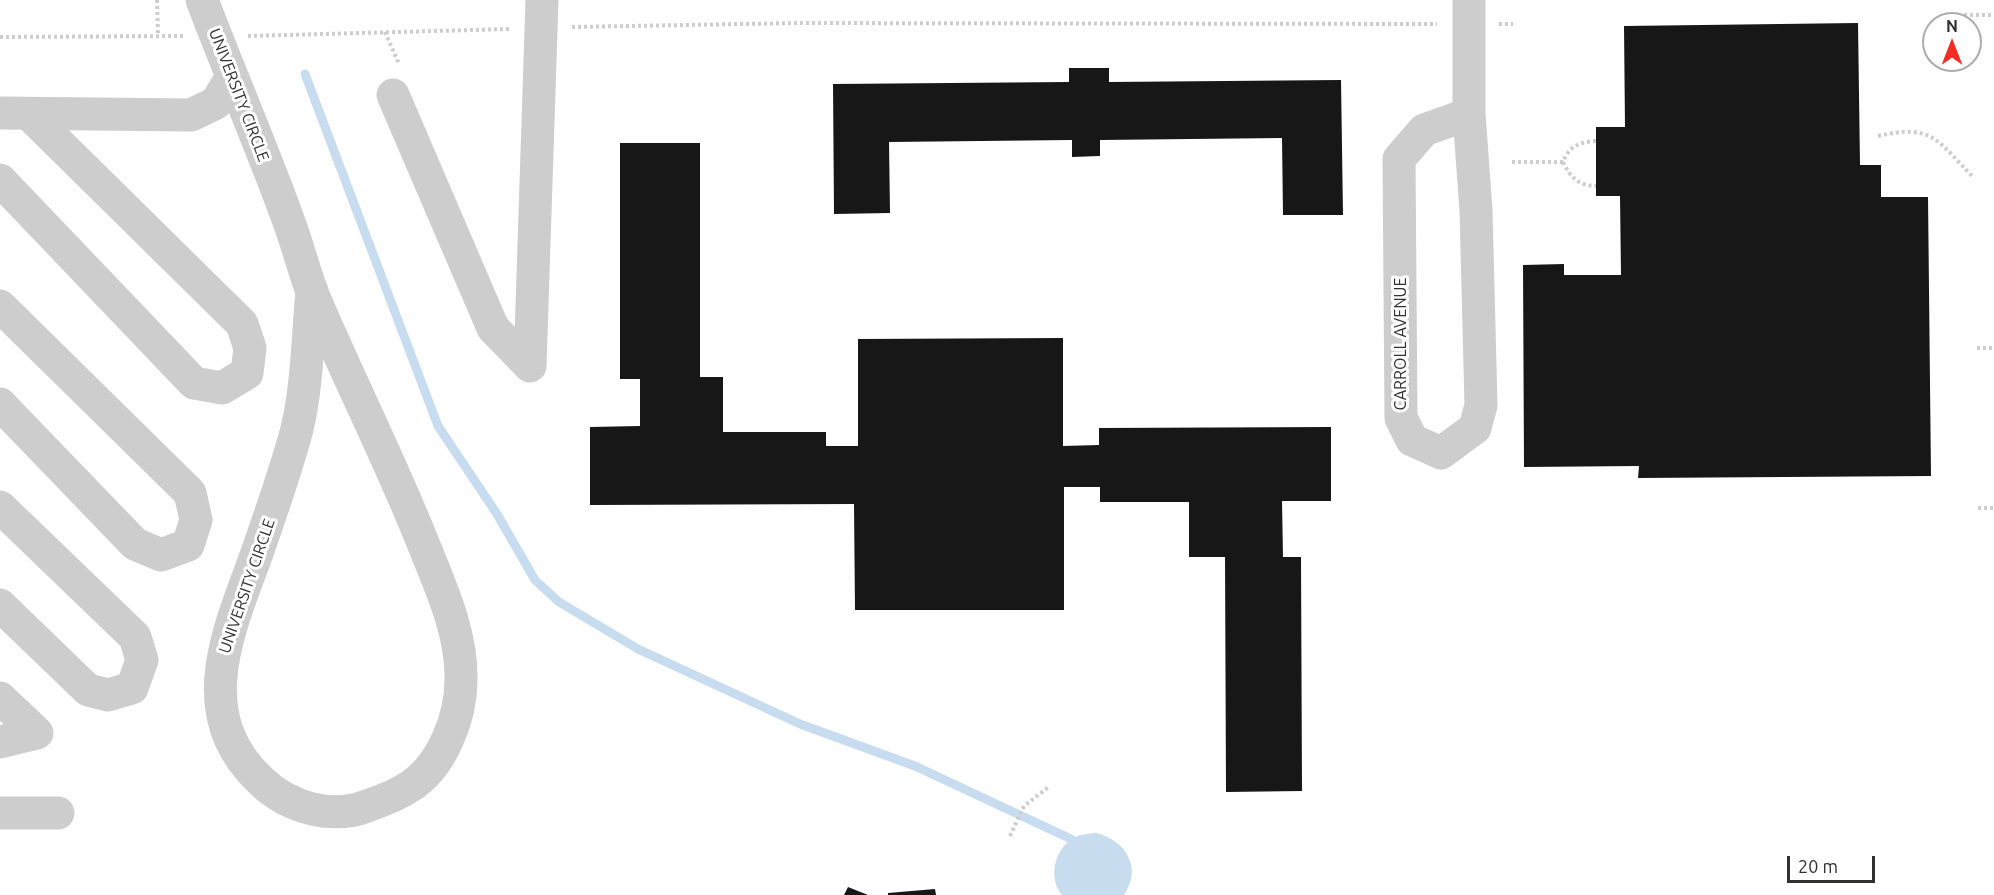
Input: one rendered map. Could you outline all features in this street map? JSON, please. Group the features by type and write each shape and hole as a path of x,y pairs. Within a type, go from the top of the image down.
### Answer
{"street":[{"name":"UNIVERSITY CIRCLE","path":"202,0 289,222 312,291 411,514 454,627 461,669 458,715 440,751 427,771 408,788 356,810 320,810 284,800 262,782 241,760 227,732 220,705 221,669 228,633 270,517 298,425 312,291"},
{"name":"CARROLL AVENUE","path":"1469,0 1469,114 1476,210 1481,405 1475,428 1441,453 1412,440 1401,418 1399,159 1424,130 1469,114"},
{"path":"393,95 493,328 530,366 542,14"},
{"path":"14,114 191,115 216,103 231,78"},
{"path":"0,180 194,383 222,388 247,373 250,348 242,324 14,114"},
{"path":"0,306 190,493 196,520 188,545 161,555 135,544 0,404"},
{"path":"0,507 135,637 142,660 132,688 108,695 88,690 0,604"},
{"path":"0,698 37,733 0,742"},
{"path":"0,813 58,813"}],"path":[{"path":"0,37 158,36 157,0"},
{"path":"256,36 542,14 797,23 1294,26 1413,24"},
{"path":"1878,136 1909,130 1921,131 1934,139 1974,178"},
{"path":"1563,162 1571,148 1578,144 1596,141"},
{"path":"1512,162 1563,162"},
{"path":"1563,162 1574,179 1584,186 1596,186"},
{"path":"1977,348 1994,348"},
{"path":"1978,508 1994,508"},
{"path":"1010,836 1024,806 1050,786"}],"water":[{"path":"1096,833 1115,842 1128,856 1132,874 1124,895 1062,895 1055,881 1057,857 1066,844 1075,837"}],"building":[{"path":"1858,23 1860,165 1881,165 1881,197 1928,197 1931,476 1638,478 1639,466 1524,467 1523,265 1564,264 1564,275 1621,275 1620,196 1596,196 1596,127 1625,127 1624,26"},
{"path":"1069,68 1109,68 1109,82 1341,80 1343,215 1283,215 1282,138 1100,140 1100,156 1072,157 1072,140 889,142 890,213 834,214 833,84 1069,82"},
{"path":"620,143 700,143 700,377 723,377 723,432 826,432 826,446 858,446 858,339 1063,338 1063,446 1099,445 1099,428 1331,427 1331,501 1282,501 1283,557 1301,557 1302,791 1226,792 1225,557 1189,557 1189,502 1100,502 1100,487 1064,487 1064,610 855,610 854,504 590,505 590,427 640,426 640,379 620,379"},
{"path":"848,887 868,895 844,895"},
{"path":"935,889 936,895 888,895 888,893"}],"waterway":[{"path":"305,74 438,426 497,514 535,580 559,602 638,649 800,724 915,766 1071,839"}]}
